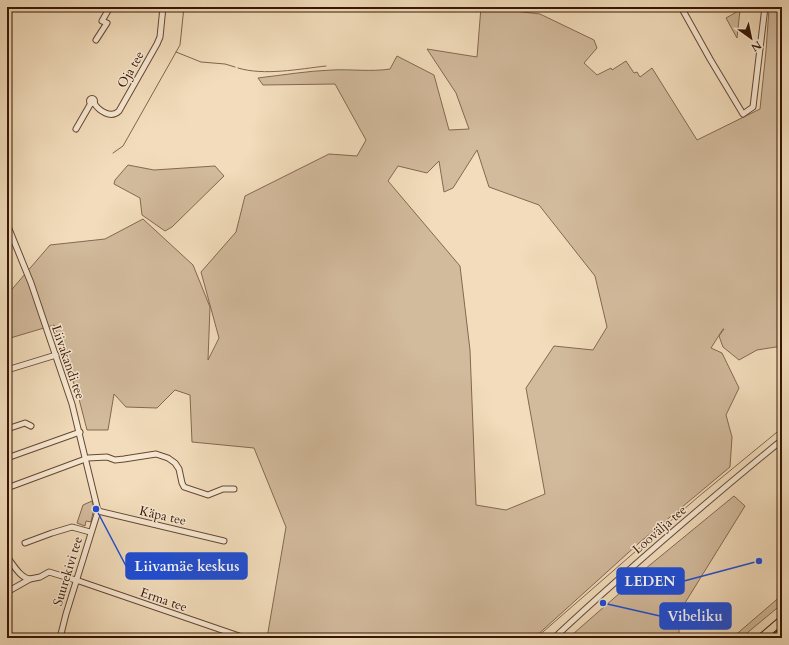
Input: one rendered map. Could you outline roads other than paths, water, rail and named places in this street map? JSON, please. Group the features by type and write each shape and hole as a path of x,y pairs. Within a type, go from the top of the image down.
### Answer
{"highway":[{"path":"761,638 782,620"},
{"path":"775,638 782,632"}],"street":[{"path":"96,40 107,23 102,21 110,7"},
{"name":"Oja tee","path":"76,129 92,103 97,108 110,115 119,111 158,44 163,7"},
{"path":"681,7 710,59 744,114 753,107 765,7"},
{"name":"Liivakandi tee","path":"7,224 31,283 72,404 98,511"},
{"path":"7,370 56,355"},
{"path":"7,429 25,423 31,426"},
{"path":"7,458 80,432"},
{"name":"Loovälja tee","path":"554,638 714,496 782,440"},
{"path":"7,488 86,459 107,457 115,460 156,454 162,455 175,463 179,469 182,483 186,488 208,495 223,489 234,489"},
{"name":"Suurekivi tee","path":"60,638 90,532 98,511"},
{"name":"Käpa tee","path":"98,511 224,541"},
{"path":"25,543 72,527 90,532"},
{"path":"7,557 21,575 26,579 30,579"},
{"name":"Erma tee","path":"7,592 30,579 40,577 48,572 76,580 245,638"},
{"path":"39,638 60,638"}],"waterway":[{"path":"113,153 123,146 180,45 184,7"},
{"path":"176,52 201,62 225,64 235,67"},
{"path":"238,68 270,72 326,66"},
{"path":"536,638 698,497 782,428"}],"place":[{"name":"Liivamäe keskus","path":"96,509"},
{"name":"LEDEN","path":"759,561"},
{"name":"Vibeliku","path":"603,603"}]}
